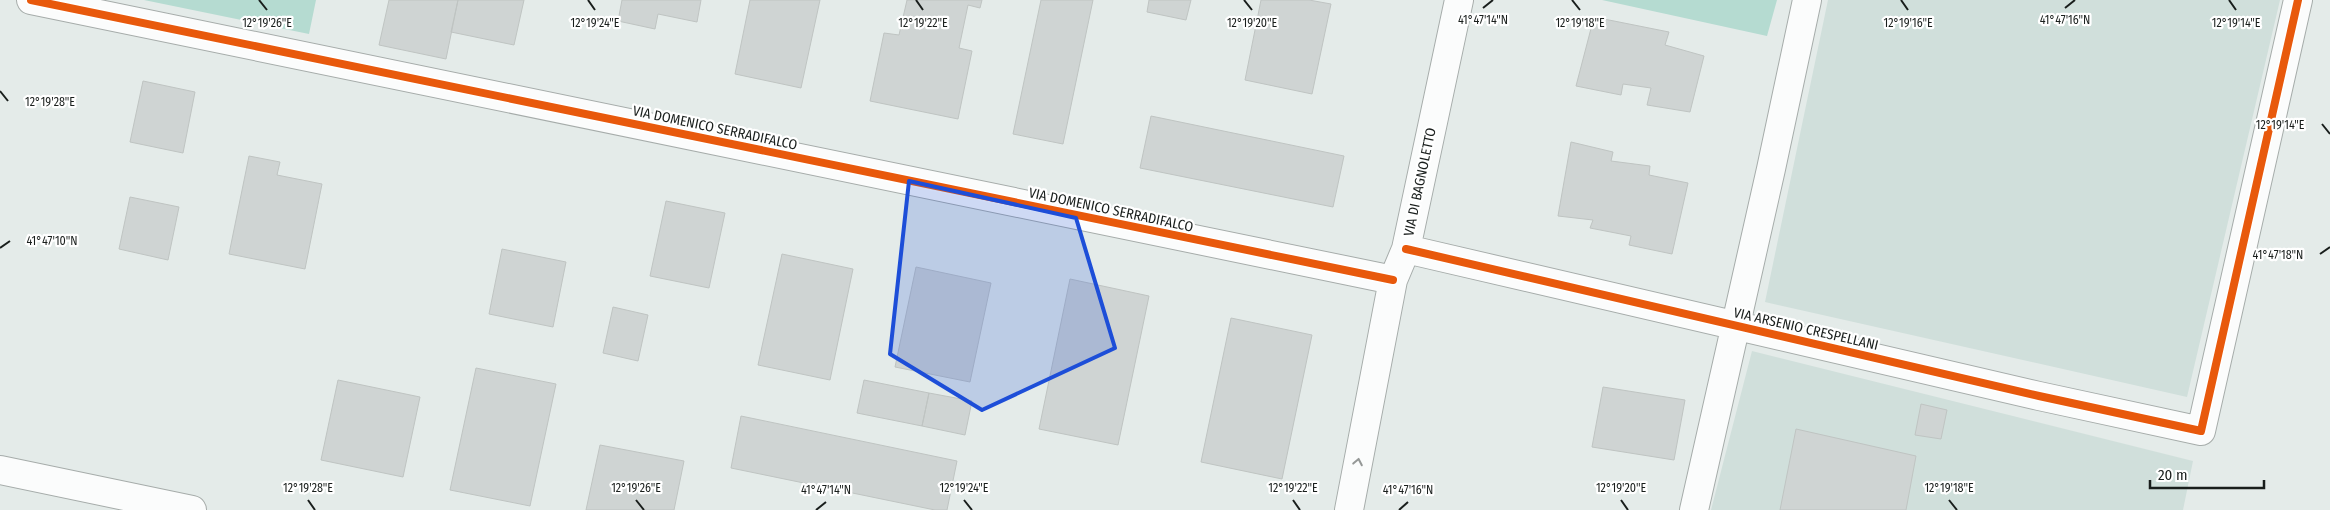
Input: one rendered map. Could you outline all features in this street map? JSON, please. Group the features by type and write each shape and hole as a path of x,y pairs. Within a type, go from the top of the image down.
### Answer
{"street":[{"name":"VIA DOMENICO SERRADIFALCO","path":"31,0 1394,280"},
{"name":"VIA DI BAGNOLETTO","path":"1348,510 1394,280 1406,249 1459,0"},
{"path":"1694,510 1807,0"},
{"name":"VIA ARSENIO CRESPELLANI","path":"1406,249 2040,396 2201,430 2298,0"},
{"path":"0,470 192,510"}],"highlighted area":[{"path":"909,181 1076,218 1115,348 982,410 890,354"}],"shaded area":[{"path":"1828,0 2280,0 2187,397 1765,302"},
{"path":"1752,351 2193,461 2183,510 1711,510"}],"green space":[{"path":"144,0 316,0 309,34"},
{"path":"1602,0 1777,0 1767,36"}],"building":[{"path":"389,0 458,0 446,59 379,45"},
{"path":"458,0 524,0 514,45 451,32"},
{"path":"622,0 701,0 697,22 658,14 655,29 618,21"},
{"path":"750,0 820,0 801,88 735,74"},
{"path":"907,0 982,0 980,8 968,5 959,48 972,51 958,119 870,101 884,33 899,35"},
{"path":"1041,0 1093,0 1063,144 1013,134"},
{"path":"1149,0 1191,0 1186,20 1147,12"},
{"path":"1261,0 1309,0 1331,4 1312,94 1245,80"},
{"path":"1594,17 1669,32 1665,45 1704,56 1690,112 1647,105 1651,88 1623,84 1621,95 1576,86"},
{"path":"143,81 195,92 183,153 130,142"},
{"path":"1151,116 1344,156 1333,207 1140,168"},
{"path":"1571,142 1613,152 1611,161 1650,166 1649,175 1688,183 1672,254 1629,245 1631,236 1590,228 1593,220 1558,216"},
{"path":"249,156 280,162 277,175 322,184 305,269 229,254"},
{"path":"130,197 179,207 168,260 119,249"},
{"path":"666,201 725,213 709,288 650,276"},
{"path":"502,249 566,262 553,327 489,314"},
{"path":"782,254 853,269 830,380 758,365"},
{"path":"916,267 991,283 970,382 895,367"},
{"path":"1070,279 1149,296 1118,445 1039,429"},
{"path":"613,307 648,315 638,361 603,353"},
{"path":"1231,318 1312,335 1282,479 1201,462"},
{"path":"476,368 556,384 530,506 450,490"},
{"path":"338,380 420,397 403,477 321,460"},
{"path":"864,380 929,393 922,426 857,413"},
{"path":"1603,387 1685,400 1674,460 1592,447"},
{"path":"929,393 972,401 965,435 922,426"},
{"path":"1921,404 1947,410 1941,439 1915,435"},
{"path":"741,416 957,461 947,510 935,510 731,468"},
{"path":"1796,429 1916,456 1906,510 1780,510"},
{"path":"600,445 684,461 674,510 586,510"}],"cycle path":[{"path":"31,0 1393,280"},
{"path":"1406,249 2039,396 2201,431 2298,0"}]}
